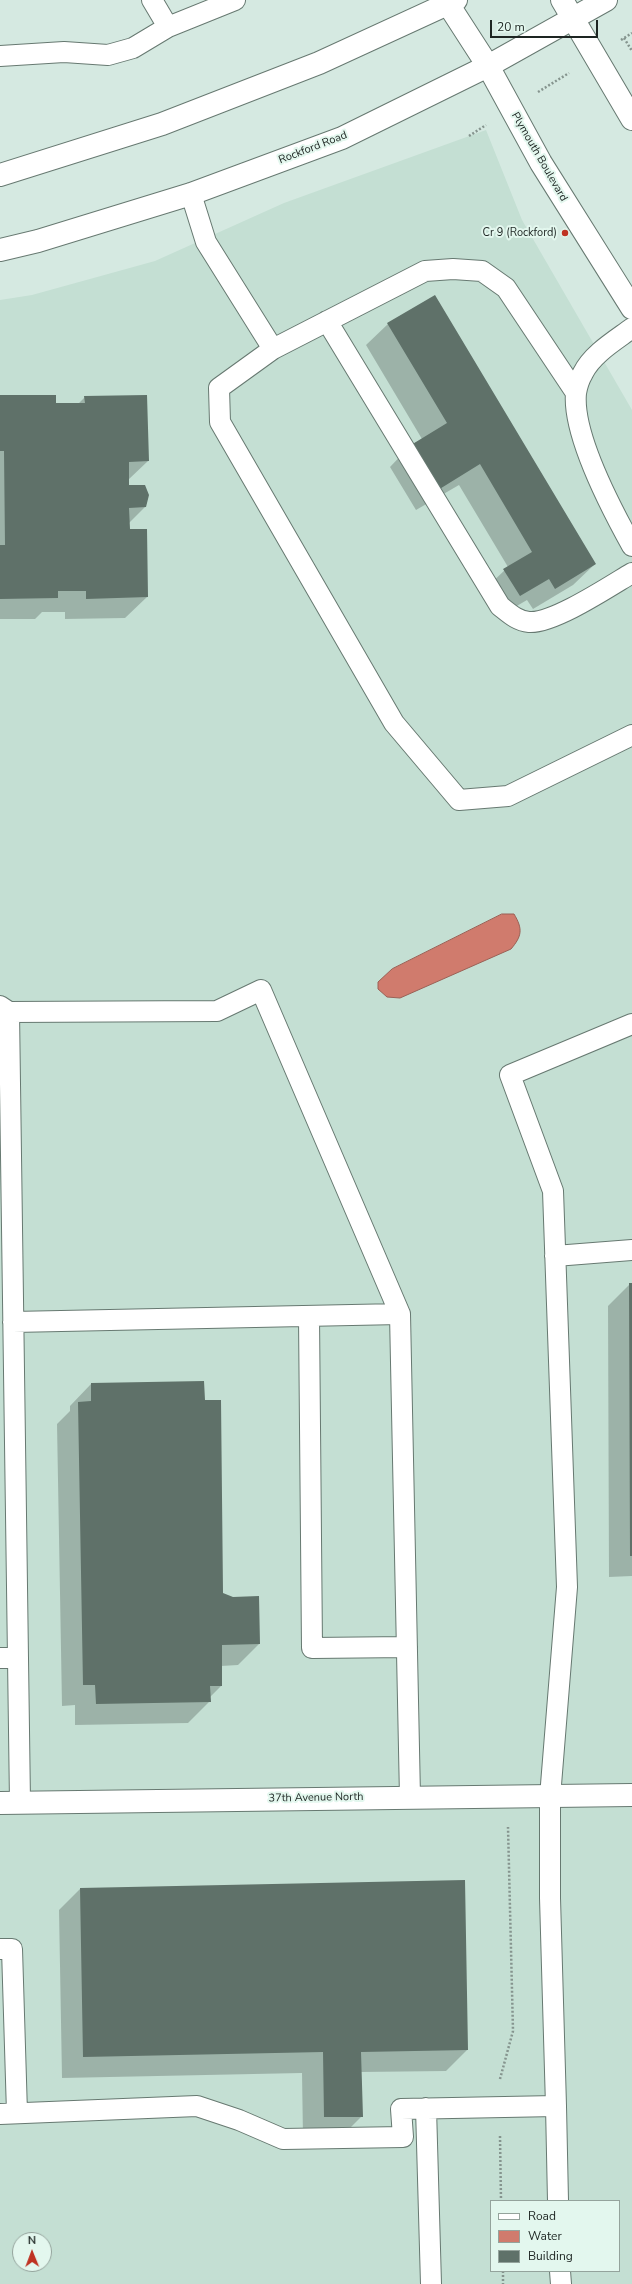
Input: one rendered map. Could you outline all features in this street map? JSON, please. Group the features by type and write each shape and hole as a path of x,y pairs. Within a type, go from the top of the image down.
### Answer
{"main road":[{"path":"562,0 632,119"},
{"name":"Rockford Road","path":"0,250 38,241 191,194 342,138 488,66 606,0"},
{"path":"0,175 169,121 319,63 450,1"},
{"name":"Plymouth Boulevard","path":"450,1 488,66 541,163 632,308"},
{"name":"37th Avenue North","path":"10,1802 632,1795"}],"lane":[{"path":"152,0 168,27"},
{"path":"0,56 64,52 108,55 133,48 168,27 235,0"},
{"path":"191,194 206,242 273,349"},
{"path":"576,393 506,288 482,271 453,269 425,271 273,349 219,388 220,422 394,723 459,800 508,796 632,735"},
{"path":"327,321 500,606 512,616 529,622 548,620 632,573"},
{"path":"632,328 602,351 584,371 576,393 578,418 589,456 612,510 632,546"},
{"path":"10,1802 9,1658 13,1322 6,1264 4,1009 217,1011 261,990 400,1314 410,1797"},
{"path":"558,2200 550,1898 550,1797 567,1588 553,1191 510,1075 632,1024"},
{"path":"555,1256 632,1250"},
{"path":"13,1322 400,1314"},
{"path":"309,1316 312,1648 407,1647"},
{"path":"0,1949 12,1949 8,2113 197,2106 239,2120 283,2138 402,2137 401,2109 556,2106"},
{"path":"426,2108 431,2284"},
{"path":"560,2272 560,2284"}],"path":[{"path":"469,136 632,33"},
{"path":"624,38 632,51"},
{"path":"501,2200 499,2082 513,2031 507,1797"},
{"path":"503,2272 503,2284"}],"shaded area":[{"path":"486,130 522,220 632,410 632,2284 0,2284 0,300 32,295 155,261 284,203"}],"water":[{"path":"502,914 514,914 519,924 519,936 511,949 400,998 387,997 378,989 378,982 392,969"}],"building":[{"path":"435,295 596,564 555,589 549,579 520,596 503,569 532,552 480,464 438,490 411,445 447,423 387,323"},
{"path":"0,395 56,395 56,403 85,403 84,396 147,395 149,461 129,462 129,485 145,485 149,495 146,507 129,508 130,529 147,529 148,597 86,599 86,591 58,591 58,598 0,599 0,545 5,545 4,451 0,451"},
{"path":"629,1283 632,1283 632,1556 630,1556"},
{"path":"204,1381 205,1400 221,1400 223,1593 233,1597 259,1596 260,1644 222,1645 222,1686 210,1686 211,1702 96,1704 95,1685 83,1685 78,1402 91,1401 91,1383"},
{"path":"465,1880 468,2050 361,2052 363,2117 324,2117 323,2052 83,2057 80,1888"}],"place":[{"name":"Cr 9 (Rockford)","path":"565,233"}]}
